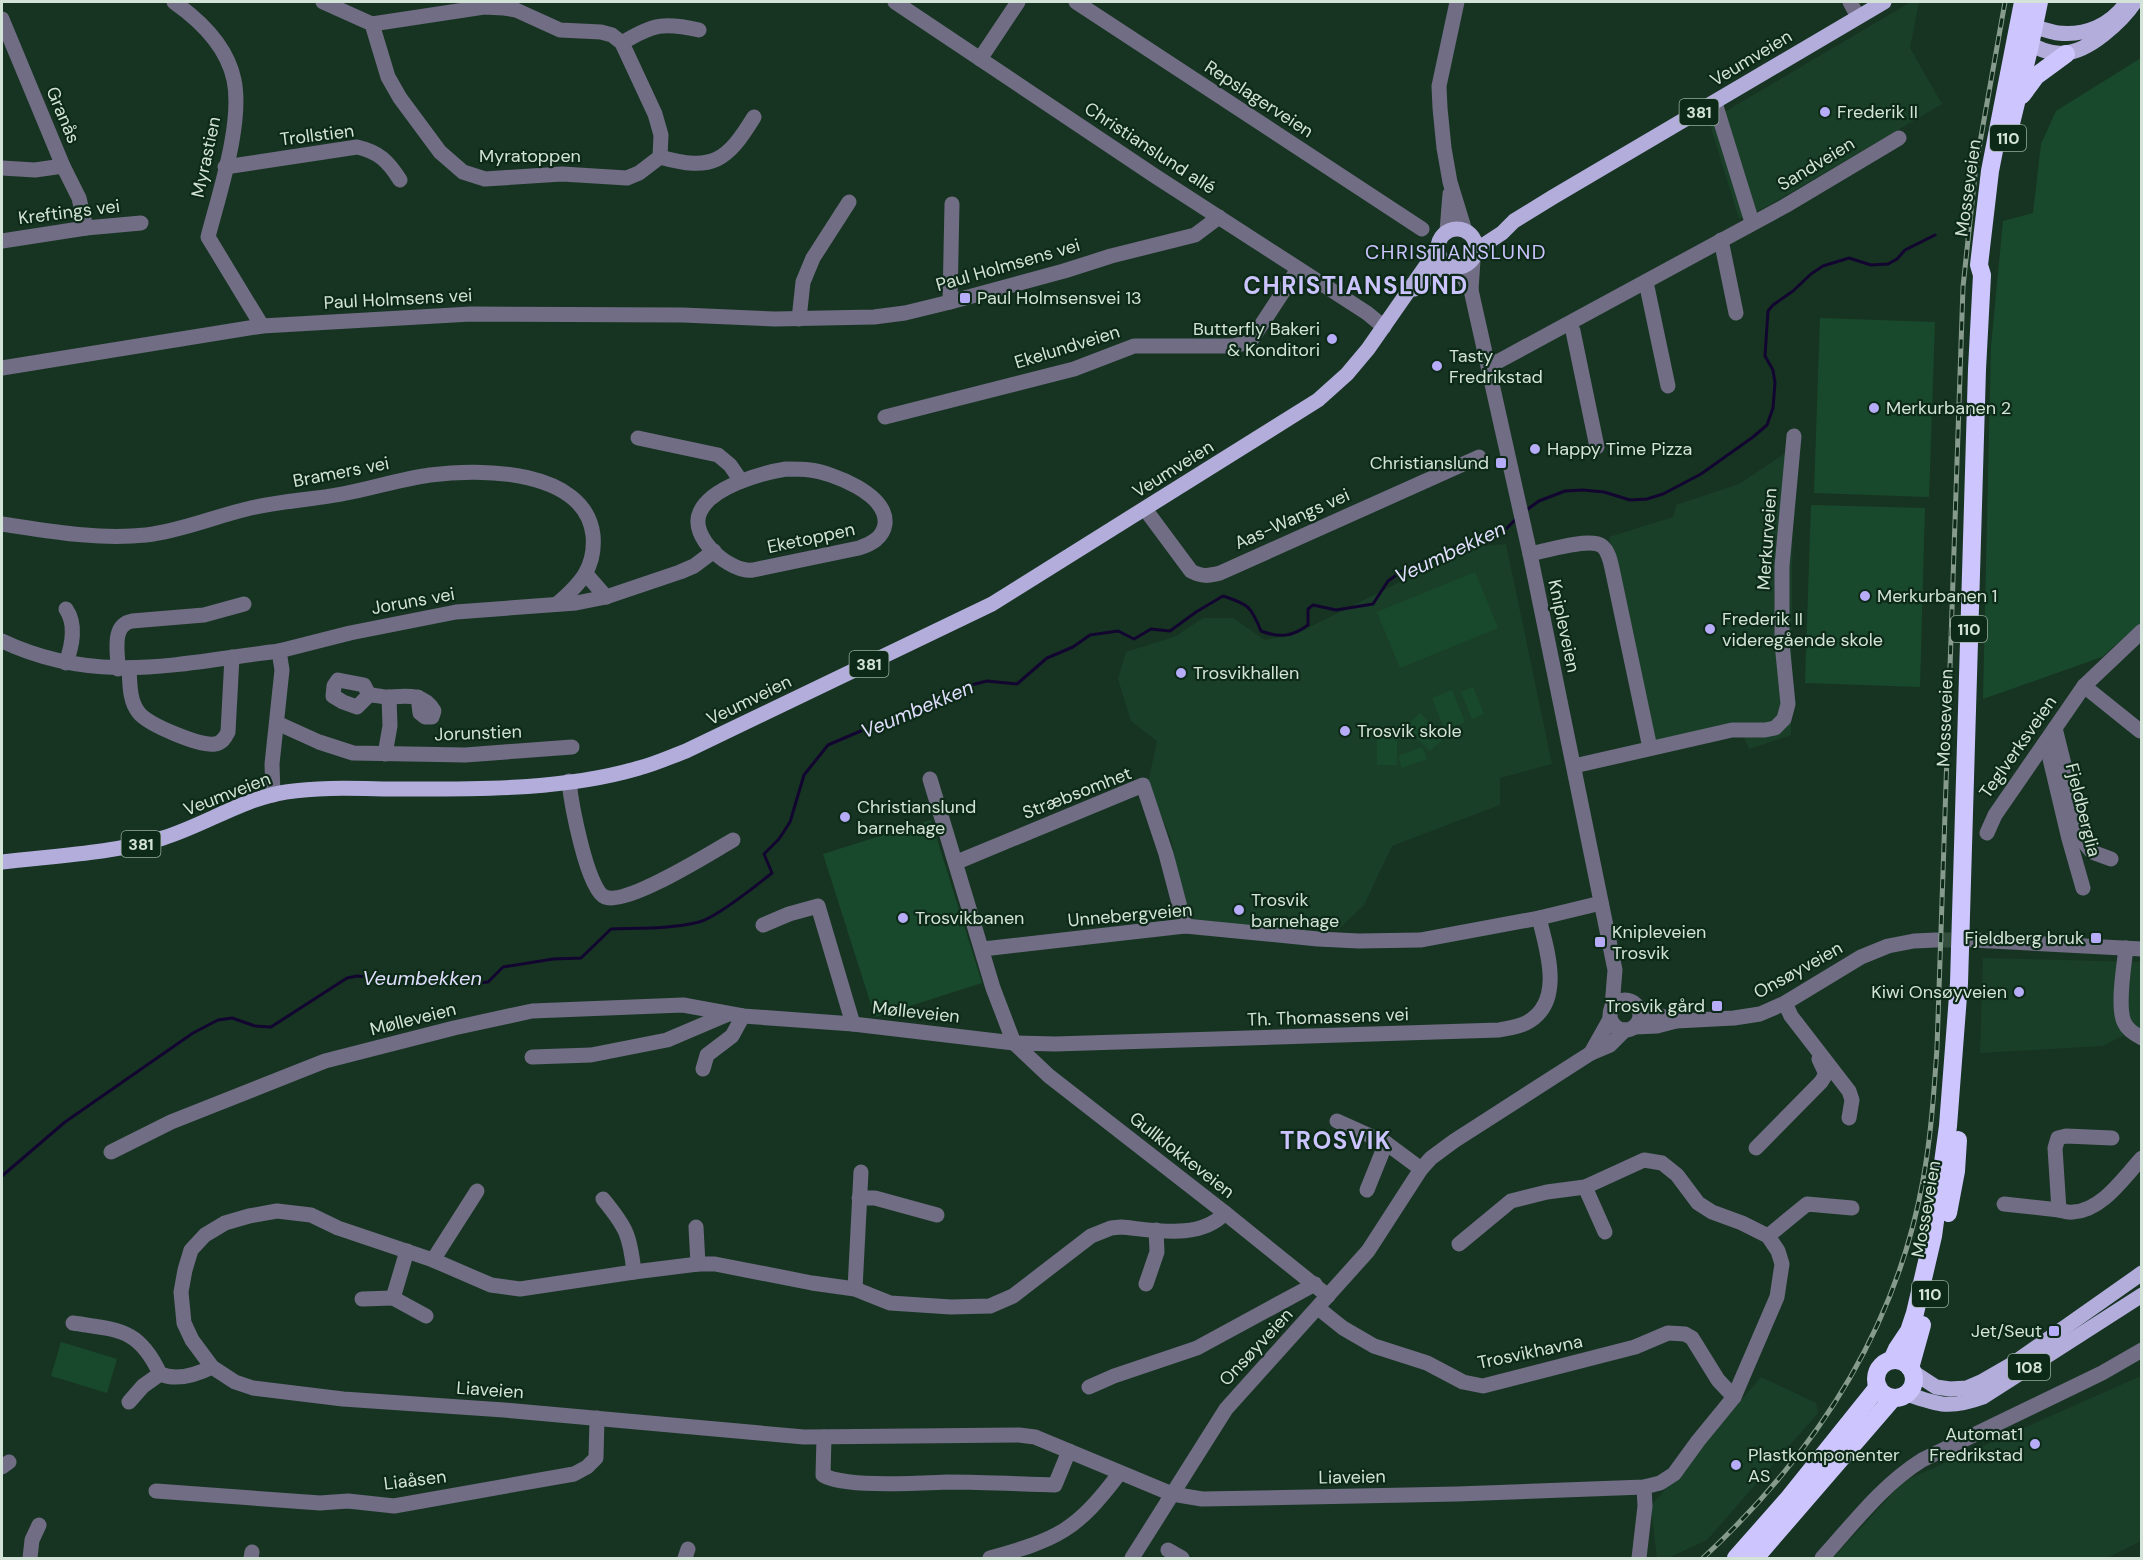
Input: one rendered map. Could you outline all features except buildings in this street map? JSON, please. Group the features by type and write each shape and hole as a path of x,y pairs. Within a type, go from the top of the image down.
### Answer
{"highway":[{"name":"Mosseveien","path":"1982,275 1986,268 1998,174 2018,102 2027,36 2023,2"},
{"name":"Mosseveien","path":"1893,1360 1909,1331 1933,1236 1948,1126 1959,983 1977,369 1982,275 1979,265 1990,171 2027,36 2039,2"},
{"name":"110","path":"2018,102 2036,76 2066,54"},
{"name":"Mosseveien","path":"1912,1370 1944,1240 1956,1171 1963,993 1959,983"},
{"name":"110","path":"1736,1558 1789,1498 1878,1387 1878,1372 1883,1365 1893,1360"},
{"path":"1893,1360 1902,1362 1912,1370"},
{"name":"110","path":"1755,1558 1856,1440 1913,1386 1912,1370"},
{"path":"1878,1387 1884,1395 1900,1396"}],"main road":[{"name":"Veumveien","path":"1474,255 1514,221 1884,2"},
{"path":"2027,36 2079,33 2095,29 2108,22 2127,2"},
{"path":"2027,36 2066,54 2109,31 2135,2"},
{"name":"Veumveien","path":"1468,233 1514,221"},
{"name":"381","path":"1437,250 1438,240 1447,231 1456,229 1468,233"},
{"path":"1468,233 1475,241 1474,255"},
{"name":"Veumveien","path":"2,862 153,841 182,832 244,804 273,795 318,789 478,788 569,782 639,768 714,739 992,604 1327,393 1347,374 1384,327 1437,250"},
{"path":"1437,250 1441,261 1454,268"},
{"name":"381","path":"1454,268 1466,266 1474,255"},
{"name":"Veumveien","path":"1404,299 1433,274 1454,268"},
{"name":"108","path":"1912,1370 1936,1387 1967,1388 2014,1362 2142,1273"},
{"name":"108","path":"1900,1396 1950,1406 1967,1403 1983,1396 2142,1295"}],"street":[{"name":"Myrastien","path":"174,2 195,16 207,29 228,63 234,80 235,123 208,237 262,326"},
{"path":"323,2 372,24 484,7 516,10 560,30 601,32 612,35 622,43 655,114 662,135 660,157 681,163 699,164 716,160 729,152 754,117"},
{"name":"Christianslund allé","path":"895,2 1367,313 1384,327"},
{"path":"980,58 1018,2"},
{"name":"Repslagerveien","path":"1076,2 1422,229"},
{"path":"1457,2 1439,86 1444,148 1450,182 1468,233"},
{"path":"1850,2 1858,17"},
{"name":"Granås","path":"2,19 63,166 79,198 86,228"},
{"name":"Myratoppen","path":"372,24 381,60 396,91 440,152 463,172 485,179 562,174 627,178 639,173 660,157"},
{"path":"622,43 650,28 666,24 699,30"},
{"path":"1715,103 1752,222"},
{"name":"Sandveien","path":"1489,363 1499,361 1569,324 1785,206 1899,138"},
{"name":"Trollstien","path":"225,167 357,147 372,150 391,165 400,180"},
{"path":"2,168 35,170 63,166"},
{"path":"1447,231 1450,182"},
{"path":"799,319 803,282 813,258 849,202"},
{"path":"950,302 952,204"},
{"name":"Paul Holmsens vei","path":"2,368 262,326 471,314 683,315 799,319 874,317 905,313 950,302 1111,256 1195,236 1219,217"},
{"name":"Kreftings vei","path":"2,241 86,228 141,223"},
{"path":"1721,240 1736,313"},
{"name":"Knipleveien","path":"1474,255 1471,290 1530,554 1615,970 1611,1013"},
{"name":"Knipleveien","path":"1454,268 1471,290"},
{"name":"Ekelundveien","path":"885,417 1074,369 1134,346 1233,346 1250,342 1298,269"},
{"path":"1646,282 1668,386"},
{"path":"1569,324 1573,331 1597,447"},
{"name":"Merkurveien","path":"1574,766 1732,730 1766,730 1778,725 1786,716 1788,704 1782,643 1782,566 1794,436"},
{"path":"638,438 718,455 729,465 741,482"},
{"name":"Aas-Wangs vei","path":"1145,509 1191,570 1200,576 1209,576 1479,457"},
{"name":"Eketoppen","path":"786,469 811,470 856,486 868,494 881,509 885,518 885,526 881,535 874,542 859,548 753,570 739,570 714,551 699,528 700,512 710,500 741,482 762,474 786,469"},
{"name":"Bramers vei","path":"2,524 82,535 125,537 145,535 175,530 249,508 342,494 447,473 485,473 548,484 573,497 591,524 593,548 586,574"},
{"path":"1530,554 1591,542 1601,545 1606,552 1614,573 1650,748"},
{"path":"557,604 586,574 606,597 680,572 694,566 714,551"},
{"name":"Joruns vei","path":"2,641 32,654 66,663 123,669 174,666 279,651 340,635 456,612 576,603 606,597"},
{"path":"232,657 228,732 222,741 214,744 197,741 147,722 138,712 133,704 123,669 118,631 127,622 204,615 244,604"},
{"path":"66,609 73,623 70,651 66,663"},
{"name":"Teglverksveien","path":"1987,833 1995,815 2084,686 2142,631"},
{"path":"273,795 272,764 282,670 279,651"},
{"path":"2084,686 2140,731"},
{"path":"369,695 389,697 400,695 418,698"},
{"path":"385,754 390,726 389,697"},
{"name":"Jorunstien","path":"277,723 339,750 385,754 498,754 572,747"},
{"path":"2055,728 2083,841 2092,852 2111,859"},
{"name":"Fjeldberglia","path":"2046,742 2083,888"},
{"path":"930,779 957,862 993,988 1014,1043"},
{"path":"569,782 590,875 599,893 604,897 623,897 648,887 733,840"},
{"name":"Stræbsomhet","path":"957,862 1143,785 1166,854 1185,926"},
{"name":"Unnebergveien","path":"983,949 1185,926 1333,940 1420,940 1539,918 1601,903"},
{"path":"763,925 789,914 818,906 853,1024"},
{"name":"Th. Thomassens vei","path":"1014,1043 1056,1044 1452,1033 1516,1027 1538,1014 1547,999 1551,982 1539,918"},
{"name":"Onsøyveien","path":"1132,1558 1226,1409 1368,1251 1420,1169 1431,1158 1591,1053 1610,1045 1630,1028 1657,1026 1676,1021 1760,1014 1785,1003 1870,953 1888,946 1935,940"},
{"path":"1973,940 2142,949"},
{"path":"2126,948 2122,976 2121,1012 2124,1022 2131,1031 2142,1038"},
{"name":"Knipleveien","path":"1615,970 1635,1005"},
{"path":"1622,1001 1635,1005 1640,1018 1630,1028 1616,1027 1611,1013 1622,1001"},
{"path":"1785,1003 1791,1016 1849,1091 1852,1100 1849,1118"},
{"name":"Mølleveien","path":"111,1152 171,1122 325,1060 532,1011 683,1005 735,1015 853,1024 1014,1043"},
{"name":"Onsøyveien","path":"1635,1005 1676,1021"},
{"name":"Onsøyveien","path":"1591,1053 1611,1013"},
{"path":"532,1057 591,1055 668,1040 735,1015 732,1036 707,1055 703,1069"},
{"name":"Gullklokkeveien","path":"1014,1043 1050,1076 1314,1284 1323,1302"},
{"path":"1756,1148 1821,1082 1826,1074 1819,1059 1819,1050"},
{"path":"1337,1121 1386,1143 1420,1169"},
{"path":"2059,1210 2055,1148 2058,1138 2066,1136 2112,1138"},
{"path":"1367,1190 1386,1143"},
{"path":"2004,1204 2073,1212 2094,1206 2142,1158"},
{"path":"1459,1244 1511,1201 1547,1192 1585,1187 1644,1160 1662,1163 1677,1175 1698,1203 1712,1212 1768,1236 1778,1251 1782,1264 1777,1297 1734,1398 1674,1474 1660,1483 1644,1487 1645,1506 1639,1558"},
{"path":"855,1289 861,1172"},
{"path":"1585,1187 1605,1232"},
{"path":"433,1260 477,1191"},
{"path":"859,1198 875,1198 937,1215"},
{"path":"603,1199 619,1218 630,1241 634,1272"},
{"path":"1768,1236 1807,1204 1851,1208"},
{"path":"73,1323 120,1330 138,1340 160,1374 168,1377 198,1374 212,1367 192,1340 184,1323 181,1292 184,1270 191,1250 205,1235 225,1223 277,1211 311,1215 338,1228 433,1260 491,1285 520,1289 634,1272 715,1264 855,1289 890,1303 951,1307 990,1306 1013,1296 1091,1236 1111,1228 1203,1229 1218,1221 1225,1213"},
{"path":"696,1227 698,1264"},
{"path":"1146,1284 1157,1252 1156,1230"},
{"path":"393,1298 407,1251"},
{"path":"1089,1387 1114,1376 1197,1348 1314,1284"},
{"path":"362,1299 393,1298 426,1316"},
{"name":"Trosvikhavna","path":"1323,1302 1342,1328 1374,1346 1427,1363 1462,1382 1483,1386 1635,1347 1668,1333 1685,1334 1692,1338 1718,1380 1734,1398"},
{"path":"1822,1558 1900,1474 1922,1460 2093,1377 2142,1350"},
{"name":"Liaveien","path":"212,1367 235,1382 265,1390 343,1400 597,1418 804,1437 1010,1434 1035,1437 1119,1474 1172,1494 1202,1499 1644,1487"},
{"path":"129,1402 143,1386 160,1374"},
{"name":"Liaåsen","path":"156,1491 320,1503 348,1501 394,1506 574,1474 587,1467 596,1458 597,1418"},
{"path":"824,1437 822,1467 823,1474 829,1479 896,1484 949,1482 1054,1485 1069,1451"},
{"path":"990,1558 1032,1547 1065,1531 1092,1509 1119,1474"},
{"path":"30,1558 32,1540 39,1525"},
{"path":"1168,1550 1182,1558"}],"shaded area":[{"name":"Frederik II","path":"1911,2 1919,2 1910,48 1942,104 1766,207 1739,219 1709,121"},
{"path":"2141,58 2141,622 2102,657 1983,699 1991,347 2003,221 2033,213 2041,144 2056,111"},
{"name":"Merkurbanen 2","path":"1820,318 1935,322 1929,497 1814,493"},
{"name":"Frederik II videregående skole","path":"1793,448 1791,735 1749,749 1738,722 1653,743 1609,537 1673,517 1676,505 1739,484"},
{"name":"Merkurbanen 1","path":"1811,505 1925,508 1920,687 1805,683"},
{"name":"Trosvik skole","path":"1506,544 1552,764 1500,778 1500,805 1392,846 1364,905 1338,930 1187,926 1172,842 1148,783 1157,741 1131,721 1118,679 1126,652 1176,636 1203,618 1233,618 1265,640 1296,634 1470,547"},
{"path":"1475,572 1498,628 1400,668 1377,612"},
{"path":"1473,687 1484,714 1472,719 1461,692"},
{"path":"1452,690 1465,722 1445,730 1432,698"},
{"path":"1420,713 1444,738 1430,751 1406,727"},
{"path":"1377,730 1397,730 1397,765 1377,765"},
{"path":"1422,747 1427,759 1402,768 1398,756"},
{"name":"Trosvikbanen","path":"931,820 982,983 875,1017 823,854"},
{"path":"1983,958 2141,962 2141,1031 2136,1029 2103,1046 1980,1053"},
{"path":"61,1342 117,1359 107,1393 51,1376"},
{"path":"2141,1376 2141,1541 2107,1558 1833,1558 1904,1481"},
{"path":"1761,1377 1816,1403 1818,1413 1707,1540 1668,1558 1657,1558 1651,1506"}],"waterway":[{"name":"Veumbekken","path":"1525,511 1539,501 1565,491 1604,492 1630,500 1647,499 1663,494 1701,474 1767,425 1773,408 1775,383 1773,370 1765,356 1768,311 1773,305 1823,266 1849,258 1871,265 1888,264 1897,259 1905,250 1935,235"},
{"name":"Veumbekken","path":"2,1176 65,1122 193,1033 218,1020 232,1018 255,1026 271,1027 347,978 357,976 434,982 488,982 503,967 553,959 581,958 611,929 678,926 706,919 772,873 764,854 779,839 790,822 804,775 828,745 961,695 967,686 987,681 1017,684 1047,658 1073,647 1090,635 1118,631 1134,639 1151,629 1170,631 1223,596 1248,607 1261,631 1274,635 1291,634 1308,625 1308,609 1313,605 1336,610 1373,604 1388,581 1402,571 1479,536 1504,531 1518,517"}],"tunnel":[{"path":"1936,940 1972,940"}],"railway":[{"path":"1703,1558 1780,1477 1814,1433 1844,1387 1871,1339 1893,1288 1910,1235 1923,1180 1937,1048 1963,287 1976,165 2005,2"}],"place":[{"name":"Frederik II","path":"1825,112"},
{"name":"Paul Holmsensvei 13","path":"965,298"},
{"name":"Butterfly Bakeri & Konditori","path":"1332,339"},
{"name":"Tasty Fredrikstad","path":"1437,366"},
{"name":"Merkurbanen 2","path":"1874,408"},
{"name":"Happy Time Pizza","path":"1535,449"},
{"name":"Christianslund","path":"1501,463"},
{"name":"Merkurbanen 1","path":"1865,596"},
{"name":"Frederik II videregående skole","path":"1710,629"},
{"name":"Trosvikhallen","path":"1181,673"},
{"name":"Trosvik skole","path":"1345,731"},
{"name":"Christianslund barnehage","path":"845,817"},
{"name":"Trosvik barnehage","path":"1239,910"},
{"name":"Trosvikbanen","path":"903,918"},
{"name":"Fjeldberg bruk","path":"2096,938"},
{"name":"Knipleveien Trosvik","path":"1600,942"},
{"name":"Kiwi Onsøyveien","path":"2019,992"},
{"name":"Trosvik gård","path":"1717,1006"},
{"name":"Jet/Seut","path":"2054,1331"},
{"name":"Automat1 Fredrikstad","path":"2035,1444"},
{"name":"Plastkomponenter AS","path":"1736,1465"}],"district":[{"name":"CHRISTIANSLUND","path":"1456,252"},
{"name":"CHRISTIANSLUND","path":"1356,286"},
{"name":"TROSVIK","path":"1336,1141"}]}
